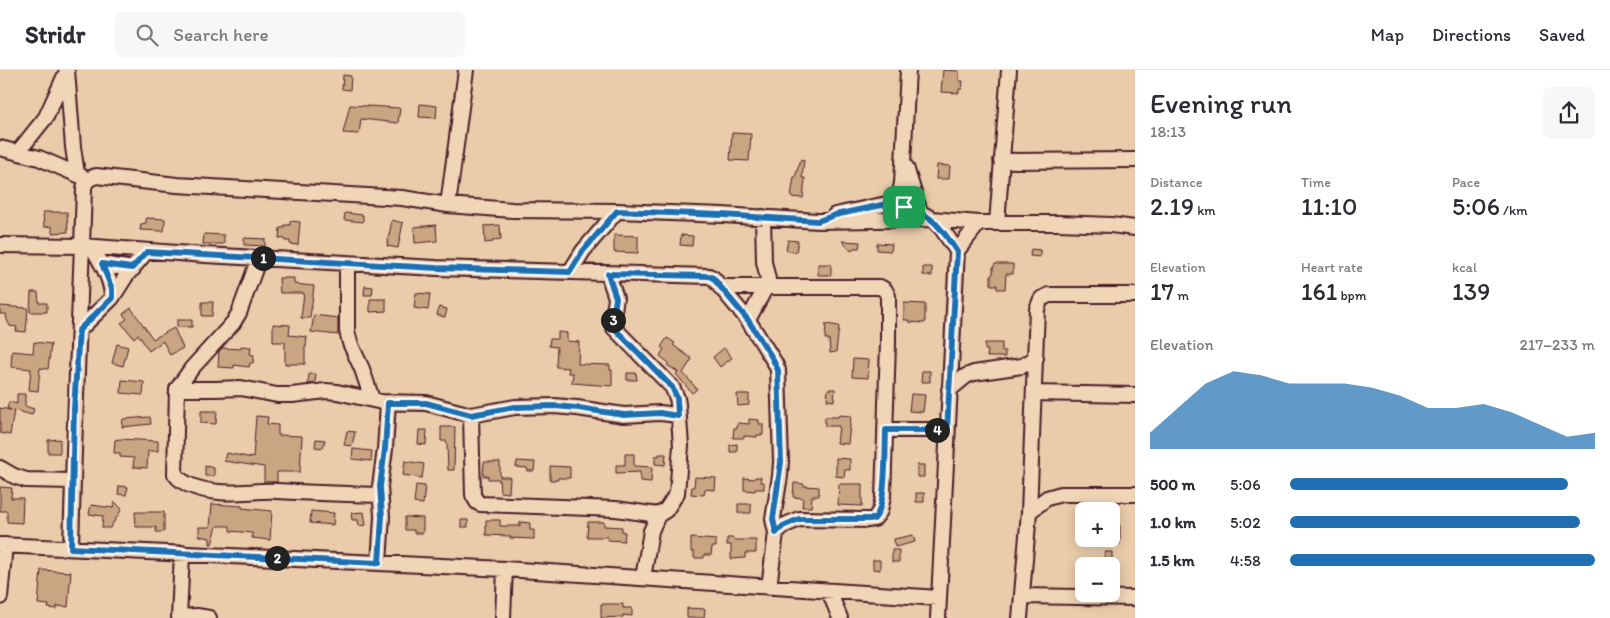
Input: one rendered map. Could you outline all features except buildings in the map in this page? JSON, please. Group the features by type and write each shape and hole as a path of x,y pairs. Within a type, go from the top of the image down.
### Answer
{"street":[{"path":"18,152 46,117 67,70 73,147 85,183 87,247 79,330 71,548"},
{"path":"448,205 466,70"},
{"path":"891,203 900,192 902,183 908,70"},
{"path":"997,223 1008,70"},
{"path":"0,148 39,158 83,176 102,176 177,186 402,198 448,205 512,210 617,211 818,221 932,220 980,223 1111,225 1135,228"},
{"path":"1001,161 1135,160"},
{"path":"904,163 920,212"},
{"path":"818,221 835,215 891,203 920,212 932,220 942,229 957,252"},
{"path":"570,272 583,251 617,211"},
{"path":"748,320 768,280 764,262 763,217"},
{"path":"938,618 957,252 980,223"},
{"path":"0,244 87,247 445,269 709,276 713,278 748,320 778,370 781,462 773,519 776,533 769,587"},
{"path":"87,247 102,264 112,289 112,298"},
{"path":"79,330 112,298 132,268 147,252"},
{"path":"260,258 239,313 233,323 192,368 177,388 175,474 178,480 204,489 220,492 276,491 380,495"},
{"path":"102,264 132,268"},
{"path":"347,264 347,331 372,400"},
{"path":"608,274 616,298 613,318 614,328 672,387 677,398 681,446 677,493 673,502 658,515 651,531 643,578"},
{"path":"720,287 880,287 885,290 888,296 886,430 882,497 877,516 869,520 799,519 783,526 776,533"},
{"path":"1020,618 1029,512 1037,309 1040,299 1049,295 1135,295"},
{"path":"949,390 966,376 974,373 1022,366 1036,358"},
{"path":"177,388 241,388 277,395 332,392 388,403 426,403 471,415 515,407 560,406 624,415 660,413 678,416"},
{"path":"1034,393 1135,395"},
{"path":"379,563 382,517 380,495 388,403"},
{"path":"471,415 474,495 476,502 480,504 616,509 658,515"},
{"path":"886,430 947,430"},
{"path":"0,468 26,480 72,481"},
{"path":"1029,512 1047,498 1061,494 1135,494"},
{"path":"0,597 2,545 506,570 939,598"},
{"path":"182,553 179,618 197,616 209,618"},
{"path":"503,618 506,570"},
{"path":"829,591 840,618"},
{"path":"1022,596 1135,598"}],"route":[{"path":"891,203 904,207 920,212 932,220 942,229 957,252 947,430 886,430 882,504 880,511 874,519 799,519 783,526 776,533 773,519 781,462 778,370 748,320 713,278 709,276 608,274 616,294 613,318 614,328 672,387 677,398 678,416 651,413 635,416 566,406 515,407 471,415 426,403 388,403 380,486 382,517 379,563 71,548 74,409 79,330 112,298 112,289 102,264 132,268 147,252 167,252 347,264 570,272 583,251 617,211 794,218 818,221 835,215 891,203"}]}
